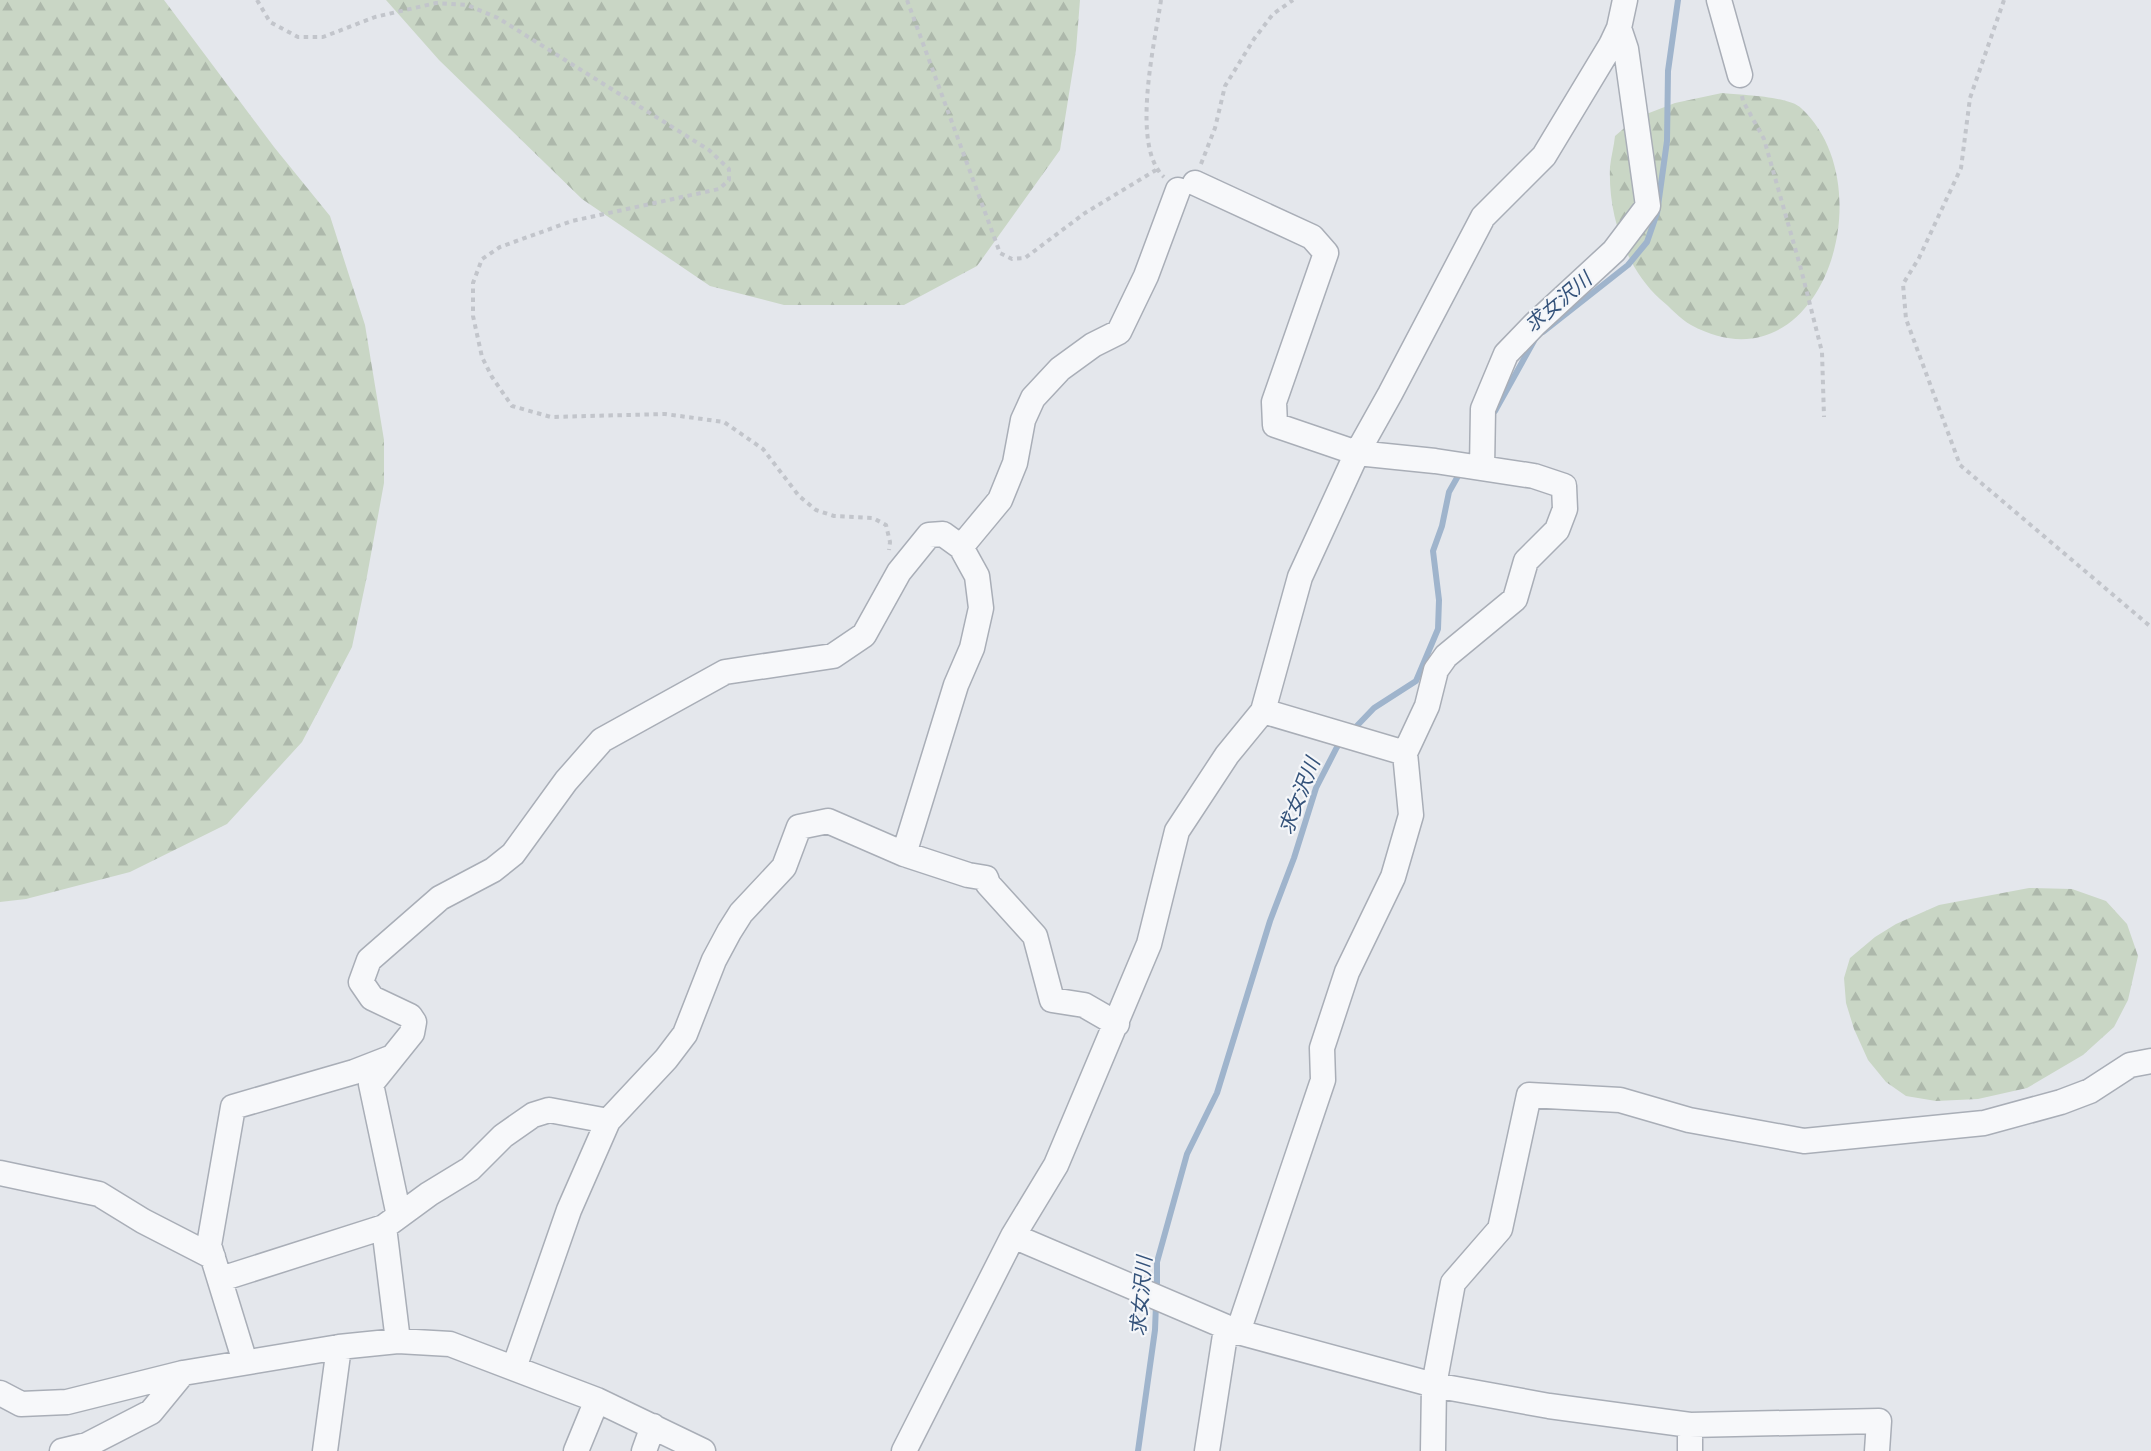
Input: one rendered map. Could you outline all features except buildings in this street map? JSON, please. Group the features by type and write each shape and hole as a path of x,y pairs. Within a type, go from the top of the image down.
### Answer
{"street":[{"path":"904,1451 1013,1236 1056,1165 1149,944 1177,831 1227,755 1263,711 1300,577 1357,453 1483,217 1544,156 1619,28 1625,0"},
{"path":"1719,0 1740,75"},
{"path":"1482,468 1483,409 1506,354 1534,324 1614,251 1648,206 1626,49 1619,28"},
{"path":"961,547 1000,500 1015,463 1023,420 1033,398 1060,369 1093,345 1119,332 1186,187 1312,237 1326,253 1274,402 1275,425 1357,453 1534,476 1564,486 1565,509 1557,530 1526,561 1515,599 1446,656 1436,670 1427,706 1406,753 1411,815 1393,877 1347,972 1322,1048 1323,1080 1238,1332"},
{"path":"398,1341 391,1222 371,1084 412,1034 414,1022 410,1016 372,998 361,982 369,960 440,898 493,870 513,854 566,781 602,740 725,672 833,656 864,635 899,572 929,535 943,534 961,547 977,576 981,608 972,648 956,685 904,854"},
{"path":"1263,711 1406,753"},
{"path":"514,1368 569,1210 608,1121 666,1059 685,1034 714,960 729,932 741,913 784,867 799,827 828,821 904,854 968,875 986,878 988,884 1035,936 1052,1000 1084,1005 1116,1024"},
{"path":"245,1362 209,1245 233,1107 354,1072 390,1058"},
{"path":"1433,1451 1434,1385 1453,1283 1500,1228 1529,1095 1620,1100 1689,1120 1804,1141 1984,1123 2061,1102 2090,1091 2130,1065 2151,1061"},
{"path":"0,1173 99,1194 217,1268 391,1222 429,1194 470,1169 503,1136 533,1115 549,1110 608,1121"},
{"path":"1013,1236 1238,1332 1434,1385 1549,1406 1690,1425 1879,1421 1877,1451"},
{"path":"1207,1451 1225,1335 1238,1332"},
{"path":"0,1394 21,1404 67,1402 183,1373 339,1347 398,1341 450,1344 597,1400 703,1451"},
{"path":"325,1451 339,1347"},
{"path":"62,1451 87,1445 150,1412 183,1373"},
{"path":"576,1451 597,1400"},
{"path":"1690,1425 1690,1451"},
{"path":"644,1451 653,1426"}],"path":[{"path":"257,0 270,22 298,37 323,37 375,17 436,3 467,5 498,18 709,150 729,169 729,180 719,189 572,221 500,247 482,260 473,283 473,316 482,357 492,377 512,406 551,417 665,414 724,422 763,449 799,496 816,510 834,516 873,518 886,525 890,542 886,560"},
{"path":"907,0 1000,253 1012,259 1025,258 1085,213 1156,170 1146,135 1146,102 1161,0"},
{"path":"1186,187 1215,128 1225,86 1254,39 1273,14 1293,0"},
{"path":"2004,0 1970,98 1961,168 1919,258 1904,284 1906,319 1960,465 2151,627"},
{"path":"1740,75 1743,101 1764,139 1822,352 1824,417"}],"green space":[{"path":"0,0 164,0 274,147 330,216 365,325 384,440 384,483 352,647 302,742 227,824 130,872 26,899 0,902"},
{"path":"386,0 1080,0 1076,50 1060,150 977,266 904,305 784,305 710,286 582,199 439,60"},
{"path":"1722,93 1786,101 1801,108 1826,143 1838,185 1838,230 1827,272 1805,308 1775,332 1736,339 1691,325 1648,286 1628,256 1621,239 1610,185 1610,167 1615,136 1636,118 1675,103"},
{"path":"2029,888 2072,889 2106,901 2127,924 2138,956 2128,1000 2114,1027 2083,1055 2027,1088 1978,1099 1936,1101 1906,1096 1886,1082 1868,1060 1854,1029 1846,1003 1844,978 1850,958 1875,937 1896,924 1939,905"}],"waterway":[{"name":"求女沢川","path":"1543,332 1628,265 1647,242 1657,213 1667,141 1668,71 1678,0"},
{"name":"求女沢川","path":"1495,411 1535,339"},
{"name":"求女沢川","path":"1351,732 1374,708 1416,681 1438,629 1439,600 1433,551 1442,526 1449,492 1462,469"},
{"name":"求女沢川","path":"1157,1291 1157,1262 1187,1154 1217,1093 1270,921 1294,858 1316,788 1342,741"},
{"name":"求女沢川","path":"1138,1451 1155,1330 1156,1304"}]}
